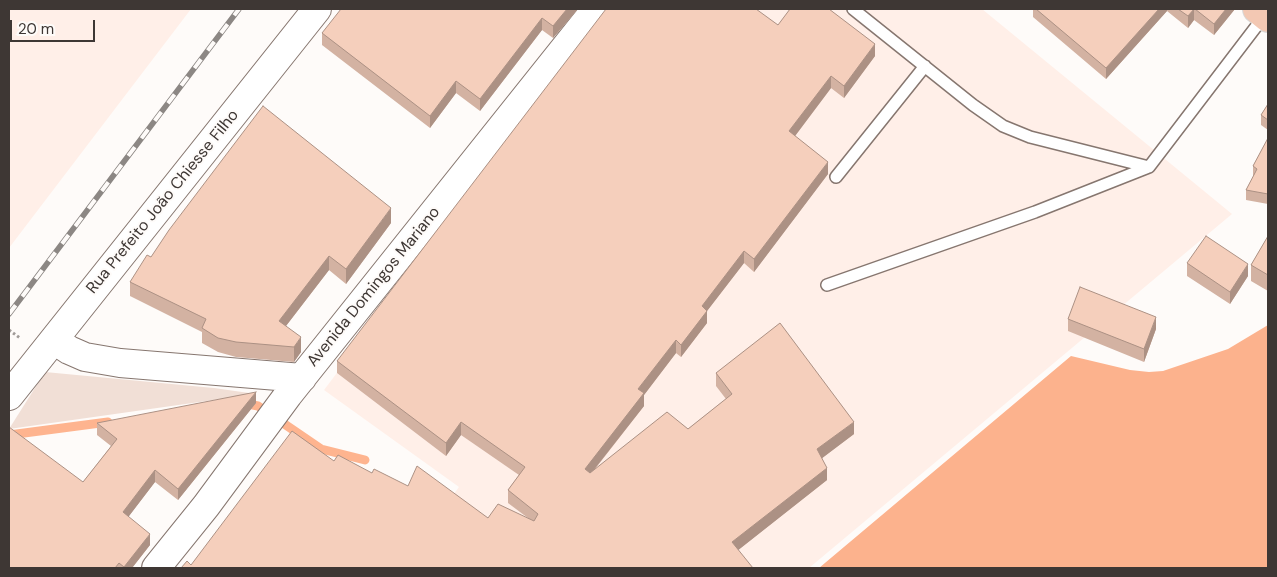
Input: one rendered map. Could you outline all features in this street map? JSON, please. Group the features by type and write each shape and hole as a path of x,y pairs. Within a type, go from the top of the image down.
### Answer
{"main road":[{"name":"Rua Prefeito João Chiesse Filho","path":"9,396 317,9"},
{"name":"Avenida Domingos Mariano","path":"156,568 295,387 596,9"},
{"path":"54,340 69,350 85,357 295,387"}],"lane":[{"path":"853,9 990,117 1014,132 1149,167"},
{"path":"827,285 1035,212 1149,167 1263,14"},
{"path":"836,177 924,66"}],"shaded area":[{"path":"9,9 191,9 9,248"},
{"path":"612,9 982,9 1232,214 809,568 398,568 459,487 324,390"},
{"path":"1268,325 1268,568 819,568 1071,356 1130,370 1163,371 1228,349"},
{"path":"45,372 214,388 256,394 9,429"}],"building":[{"path":"341,9 567,9 553,26 542,18 480,99 456,81 430,116 322,33"},
{"path":"606,9 756,9 778,25 790,9 829,9 875,44 844,86 831,76 789,131 828,162 754,259 744,251 702,306 707,311 681,345 676,340 638,389 644,393 585,469 590,473 667,412 688,429 732,394 716,373 780,323 854,422 817,449 827,468 732,542 753,568 181,568 187,561 191,565 292,431 334,461 338,455 372,473 374,469 408,486 417,466 488,518 498,504 534,521 538,514 508,490 525,467 461,422 446,443 337,361"},
{"path":"1036,9 1159,9 1106,68"},
{"path":"1178,9 1194,9 1188,16"},
{"path":"1195,9 1226,9 1214,24"},
{"path":"1268,104 1268,120 1261,115"},
{"path":"263,106 391,208 346,269 329,256 279,321 301,337 294,347 236,342 218,338 202,328 206,319 130,282 147,255 151,257 169,230"},
{"path":"1268,138 1268,194 1246,190 1257,169 1253,166"},
{"path":"1206,236 1248,264 1230,292 1187,263"},
{"path":"1268,236 1268,275 1251,265"},
{"path":"1080,287 1156,317 1144,349 1068,319"},
{"path":"256,392 178,489 155,470 123,512 150,534 124,567 119,563 115,568 9,568 9,427 83,482 117,439 97,423"}],"waterway":[{"path":"243,403 258,406 321,449 365,460"},
{"path":"9,435 108,422"}],"railway":[{"path":"9,314 239,9"}]}
